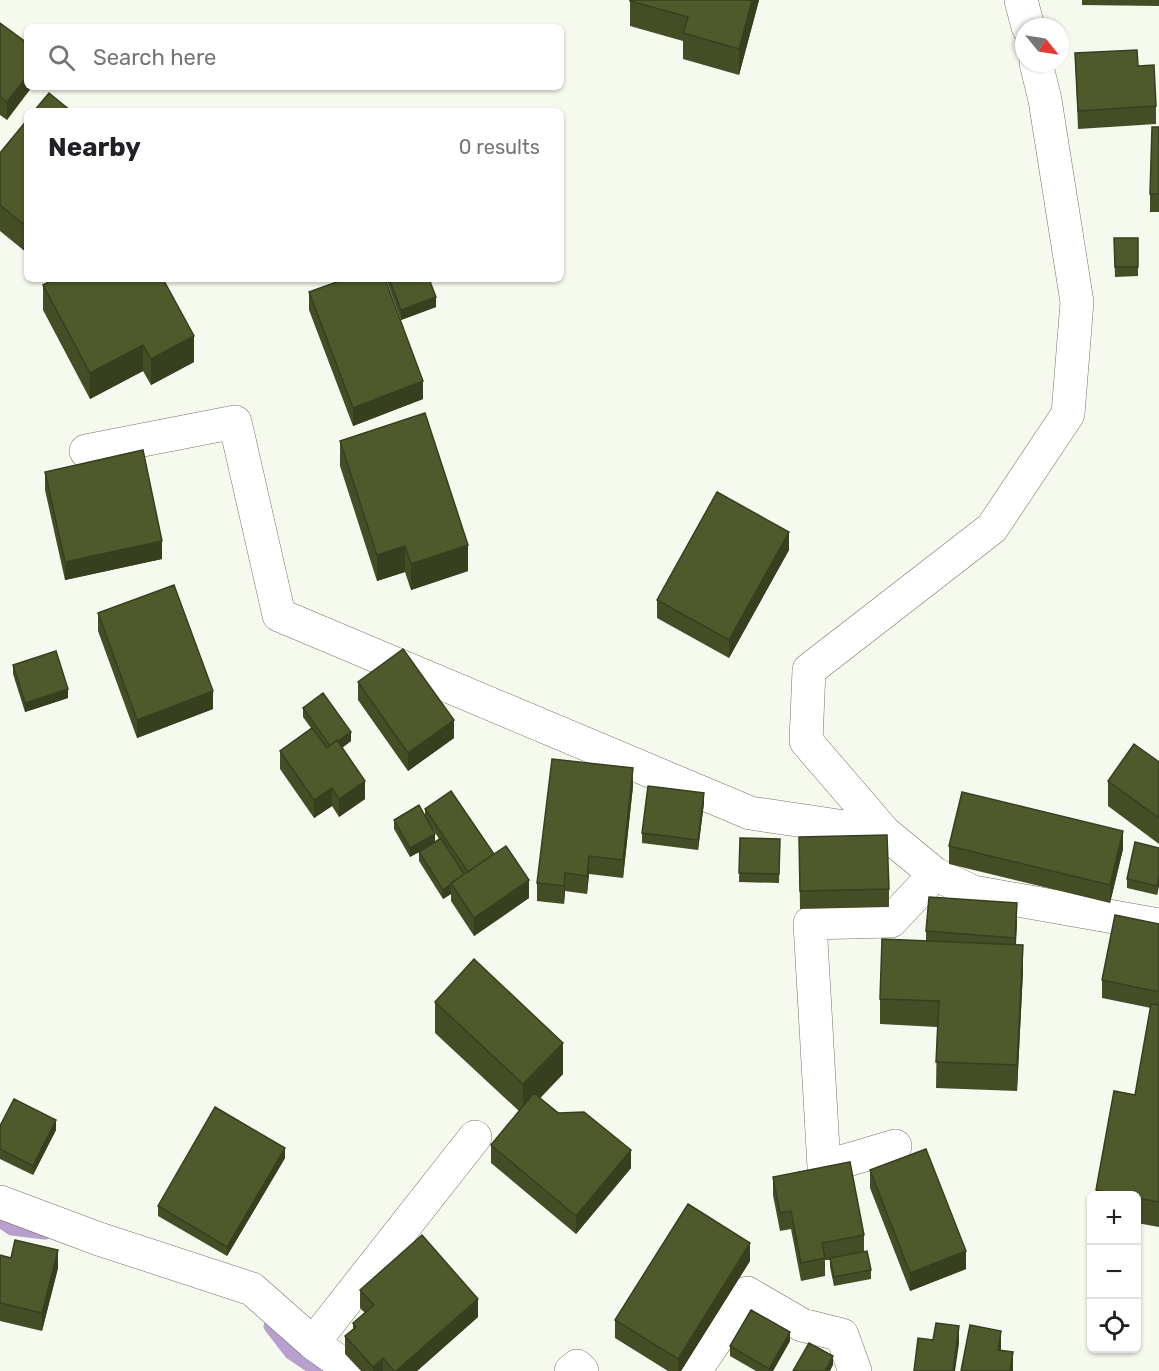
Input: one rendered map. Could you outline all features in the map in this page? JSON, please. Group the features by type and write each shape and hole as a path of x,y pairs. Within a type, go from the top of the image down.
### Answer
{"street":[{"path":"1022,0 1026,18"},
{"path":"1038,72 1045,100 1077,302 1068,414 992,528 809,670 806,741 885,833 935,874 973,892 1159,925"},
{"path":"86,451 235,422 279,615 750,813 885,833"},
{"path":"896,1146 824,1167 810,923 891,921 935,874"},
{"path":"313,1343 475,1137"},
{"path":"0,1202 99,1239 252,1289 313,1343 352,1371"},
{"path":"696,1371 747,1293 802,1325 842,1335 855,1371"},
{"path":"571,1371 577,1366 582,1371"}],"building":[{"path":"630,0 752,0 739,49 683,33 688,17"},
{"path":"0,23 24,41 24,80 7,102 0,97"},
{"path":"1137,50 1138,66 1154,65 1156,106 1078,111 1075,53"},
{"path":"49,93 67,108 36,108"},
{"path":"24,124 24,225 0,205 0,153"},
{"path":"1152,127 1159,127 1159,194 1150,194"},
{"path":"1114,238 1138,238 1138,267 1115,267"},
{"path":"48,282 165,282 194,336 151,359 143,345 90,373 43,285"},
{"path":"337,282 386,282 423,381 353,408 309,292"},
{"path":"390,282 430,282 436,297 401,310"},
{"path":"425,413 468,545 411,564 405,546 377,555 340,441"},
{"path":"143,450 162,541 65,562 45,472"},
{"path":"717,492 789,532 729,640 657,600"},
{"path":"174,585 213,691 137,720 98,613"},
{"path":"403,649 454,720 408,753 358,682"},
{"path":"56,651 68,689 25,703 13,665"},
{"path":"323,693 351,732 330,746 303,708"},
{"path":"312,728 327,748 337,740 365,781 339,799 332,788 314,800 280,751"},
{"path":"1134,744 1159,762 1159,818 1108,781"},
{"path":"552,759 633,768 623,860 589,856 587,876 565,873 564,886 537,883"},
{"path":"648,786 704,793 698,840 642,833"},
{"path":"451,791 494,854 468,872 425,809"},
{"path":"962,792 1123,831 1110,885 949,846"},
{"path":"419,805 435,834 410,848 394,820"},
{"path":"887,835 889,889 800,891 799,837"},
{"path":"441,838 464,874 443,890 419,852"},
{"path":"740,838 780,839 779,874 739,873"},
{"path":"1135,842 1159,848 1157,886 1127,879"},
{"path":"506,846 529,880 474,918 451,883"},
{"path":"929,897 1017,903 1015,938 926,931"},
{"path":"1115,915 1159,924 1159,992 1102,980"},
{"path":"882,939 1023,945 1017,1065 936,1062 939,1001 880,999"},
{"path":"474,959 563,1043 523,1084 435,1002"},
{"path":"1151,1004 1159,1005 1159,1202 1141,1199 1141,1191 1096,1190 1114,1091 1135,1095"},
{"path":"534,1093 558,1113 584,1112 631,1150 576,1216 491,1145"},
{"path":"14,1099 56,1120 33,1166 0,1149 0,1126"},
{"path":"215,1107 285,1148 227,1247 158,1206"},
{"path":"926,1149 966,1251 910,1273 870,1170"},
{"path":"850,1162 864,1235 822,1243 825,1258 801,1263 791,1211 780,1213 773,1177"},
{"path":"688,1204 750,1243 678,1359 615,1320"},
{"path":"422,1235 478,1299 396,1371 383,1358 373,1367 345,1336 356,1327 353,1323 374,1305 360,1290"},
{"path":"15,1240 58,1250 42,1313 0,1303 0,1255 11,1258"},
{"path":"867,1251 871,1270 834,1277 830,1258"},
{"path":"751,1310 790,1332 769,1369 730,1346"},
{"path":"936,1323 959,1326 953,1371 914,1371 918,1338 933,1340"},
{"path":"970,1325 1001,1331 998,1350 1013,1352 1010,1371 961,1371"},
{"path":"809,1343 833,1356 825,1371 793,1371"}],"waterway":[{"path":"0,1220 12,1228 45,1232"},
{"path":"271,1326 291,1352 319,1371"}]}
